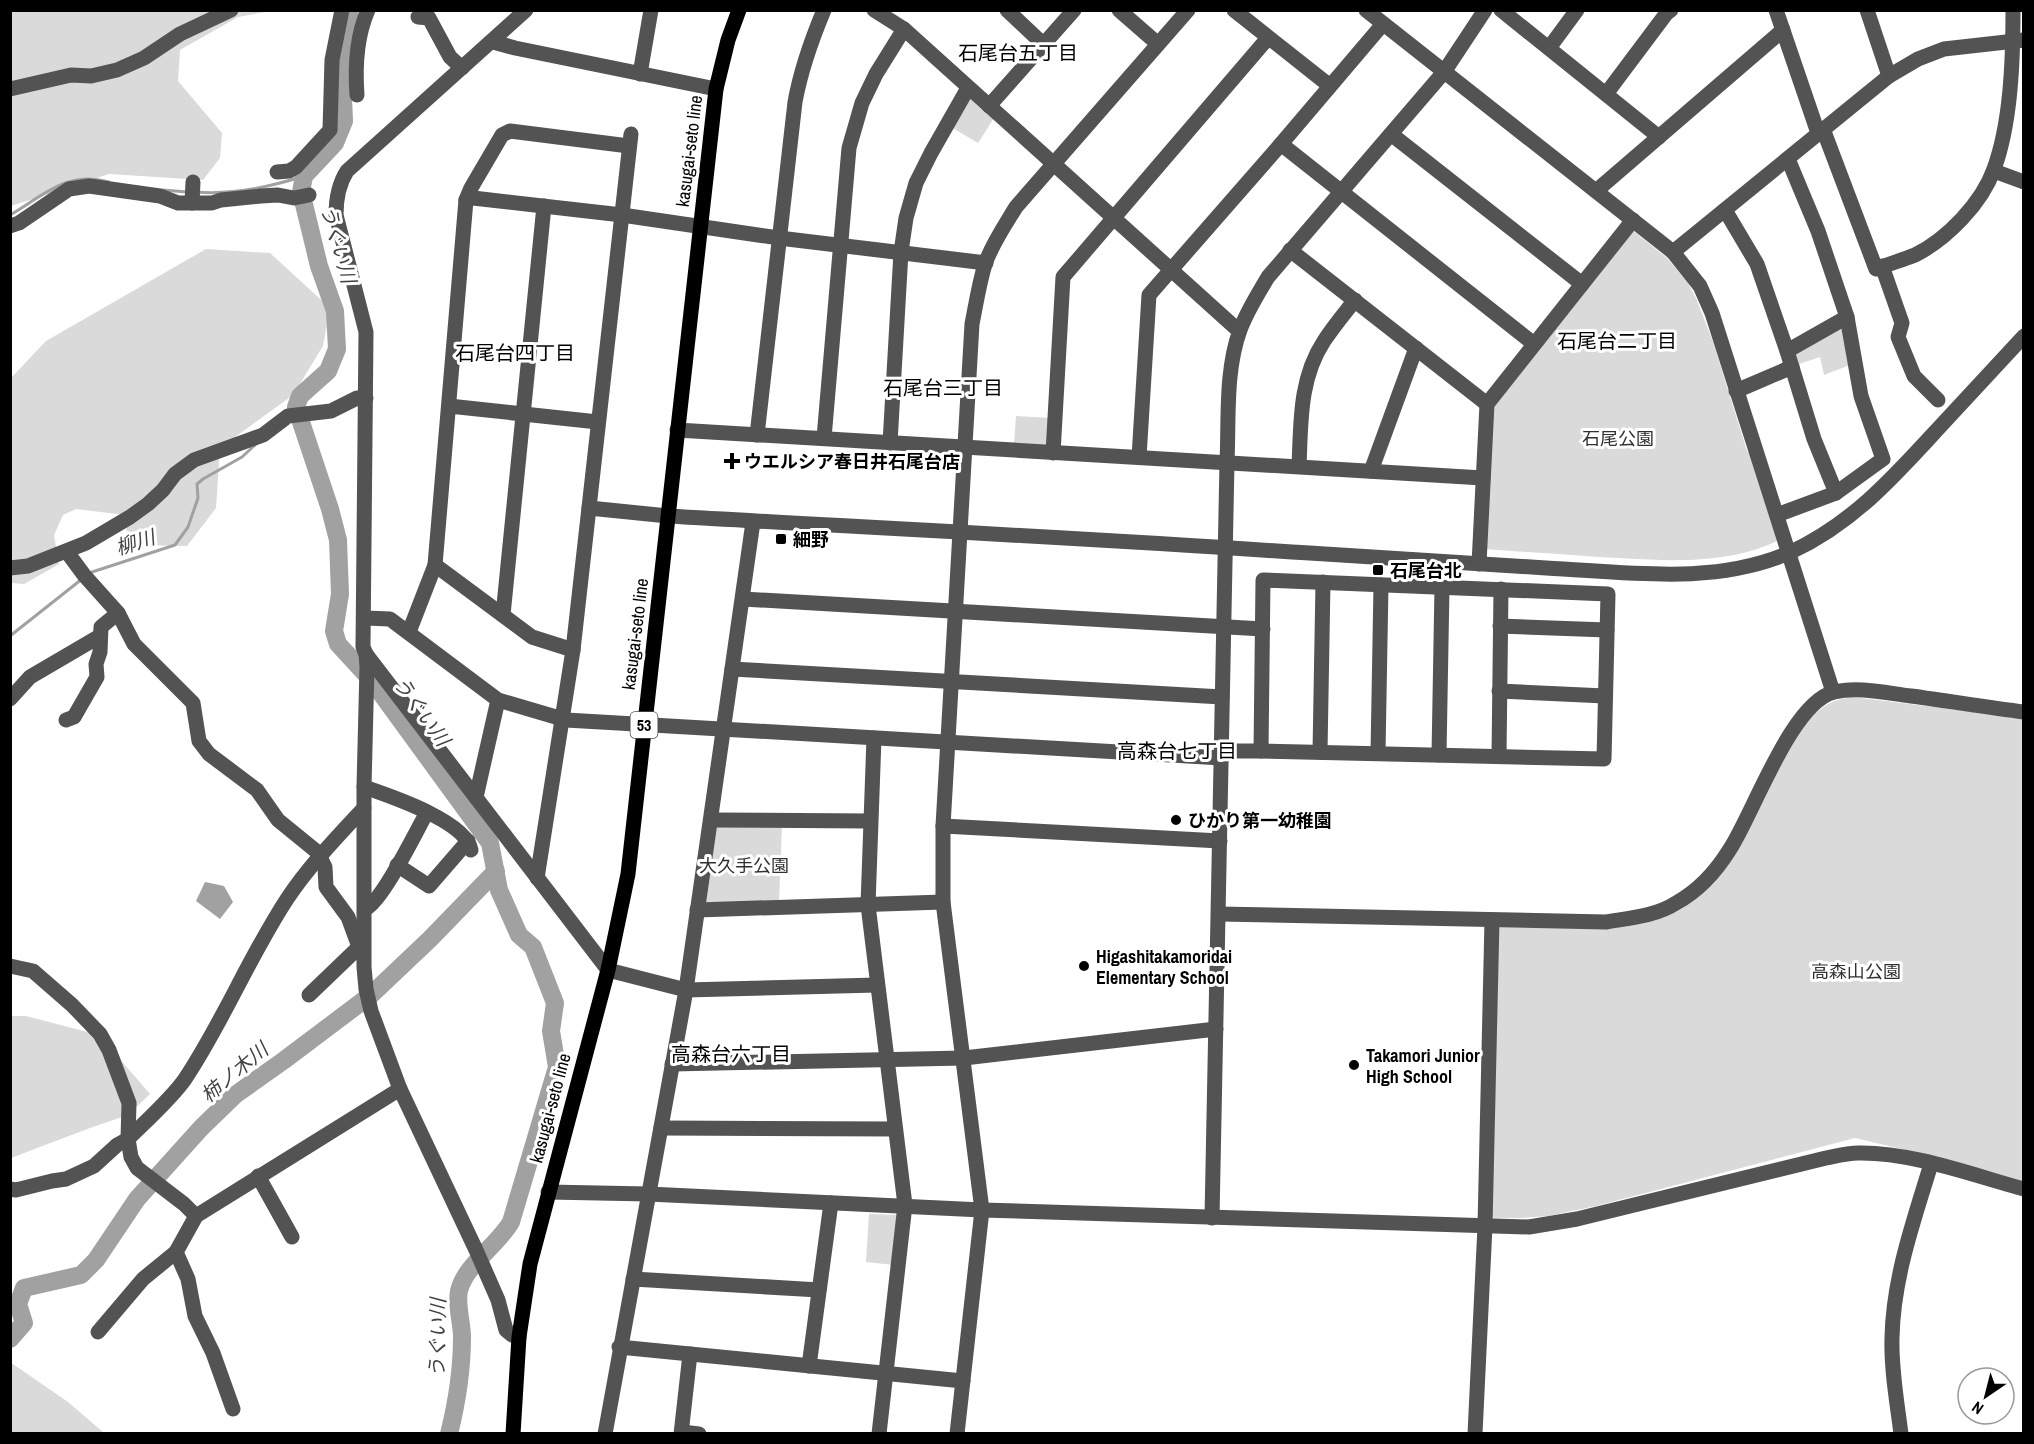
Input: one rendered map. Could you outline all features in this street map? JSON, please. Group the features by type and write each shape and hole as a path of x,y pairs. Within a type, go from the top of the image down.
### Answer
{"main road":[{"name":"kasugai-seto line","path":"513,1434 519,1336 530,1264 608,970 628,874 717,89 728,40 739,10"}],"street":[{"path":"10,89 71,75 91,76 117,70 144,58 180,33 231,10"},
{"path":"277,172 289,171 296,167 330,130 332,60 342,10"},
{"path":"357,94 355,75 361,33 368,10"},
{"path":"519,1336 506,1330 498,1300 400,1089 371,1011 366,989 361,947 365,909 364,787 367,666 363,647 366,332 336,215 336,205 339,185 347,171 526,10"},
{"path":"640,74 651,10"},
{"path":"757,435 798,83 809,45 825,10"},
{"path":"874,10 904,29 1239,331"},
{"path":"1007,10 1044,45"},
{"path":"989,106 1074,10"},
{"path":"1119,10 1158,44"},
{"path":"957,1434 982,1210 943,902 943,826 972,324 977,294 986,263 1002,229 1017,207 1188,10"},
{"path":"1234,10 1330,86"},
{"path":"1366,10 1674,252 1700,286 1712,313 1833,692"},
{"path":"1212,1218 1223,755 1227,462 1230,373 1239,331 1268,277 1444,72 1485,10"},
{"path":"1501,10 1659,137"},
{"path":"1549,48 1577,10"},
{"path":"1606,94 1671,10"},
{"path":"1776,10 1876,269 1915,254 1947,233 1963,219 1994,171 2005,133 2018,40 2013,10"},
{"path":"1867,10 1889,76"},
{"path":"418,17 429,18 450,57 462,68"},
{"path":"1139,457 1149,295 1383,24"},
{"path":"337,29 361,33"},
{"path":"824,438 849,148 862,103 876,74 904,29"},
{"path":"1596,191 1783,30"},
{"path":"1053,453 1064,277 1268,38"},
{"path":"1674,252 1889,76 1918,59 1944,49 2018,40"},
{"path":"493,42 717,89"},
{"path":"890,443 901,252 906,218 916,183 968,88"},
{"path":"409,632 435,565 466,200 471,188 502,135 510,131 630,140 573,650 537,878"},
{"path":"1391,134 1582,284"},
{"path":"1281,144 1534,344"},
{"path":"1777,516 1836,493 1883,459 1861,396 1847,318 1818,231 1788,159"},
{"path":"1994,171 2024,182"},
{"path":"192,203 193,182"},
{"path":"10,226 19,223 69,189 89,186 160,196 178,203 212,203 220,200 278,195 294,198 309,195"},
{"path":"466,200 472,198 622,215 779,238 986,263"},
{"path":"503,615 544,206"},
{"path":"1725,210 1756,264 1787,351 1814,439 1836,493"},
{"path":"1479,564 1487,404 1633,220"},
{"path":"1290,250 1487,404"},
{"path":"1882,266 1902,323 1898,337 1914,376 1938,400"},
{"path":"1299,466 1302,398 1310,367 1323,341 1355,300"},
{"path":"1787,351 1847,318"},
{"path":"589,508 753,522 1226,547 1666,575 1711,572 1789,553 1847,519 1883,489 2024,336"},
{"path":"1371,471 1416,348"},
{"path":"1736,391 1792,368"},
{"path":"10,568 28,566 86,543 148,504 176,474 194,460 263,435 288,416 331,411 357,398 366,398"},
{"path":"449,406 598,422"},
{"path":"677,430 1483,478"},
{"path":"605,1434 619,1347 686,990 753,522"},
{"path":"67,552 84,575 118,612 134,644 193,703 199,741 209,754 257,790 278,820 321,856 325,867 326,887 348,917 361,947"},
{"path":"435,565 532,637 573,650"},
{"path":"365,618 390,619 498,700 562,718 874,738 1223,755 1261,751 1604,759 1608,594 1263,580 1261,751"},
{"path":"1320,752 1323,582"},
{"path":"1378,753 1381,585"},
{"path":"1439,755 1442,587"},
{"path":"1498,756 1501,589"},
{"path":"743,599 1263,629"},
{"path":"66,720 74,717 97,677 96,664 100,652 101,627 118,612"},
{"path":"1500,626 1607,630"},
{"path":"10,699 30,677 59,670 100,636"},
{"path":"367,666 476,797 608,970 686,990 877,985"},
{"path":"732,669 1222,697"},
{"path":"1219,914 1606,922 1640,917 1675,904 1698,888 1725,856 1792,732 1809,708 1833,692 1864,690 2024,712"},
{"path":"1499,691 1605,696"},
{"path":"476,797 498,700"},
{"path":"874,738 868,904 905,1205 879,1434"},
{"path":"364,787 447,822 469,845 429,886 397,865"},
{"path":"10,1189 16,1190 66,1179 94,1166 117,1145 128,1139 184,1081 262,939 289,897 321,856 364,808"},
{"path":"365,909 371,907 427,812"},
{"path":"711,820 870,821"},
{"path":"943,826 1220,841"},
{"path":"697,910 943,902"},
{"path":"1475,1434 1485,1226 1492,920"},
{"path":"309,995 361,947"},
{"path":"11,966 33,971 72,1005 100,1034 109,1050 129,1103 128,1139 131,1157 137,1168 196,1216"},
{"path":"672,1064 964,1058 1216,1029"},
{"path":"98,1332 143,1279 176,1252 196,1216 400,1089"},
{"path":"661,1128 895,1128"},
{"path":"548,1192 648,1194 982,1210 1529,1227 1577,1219 1826,1158 1857,1153 1891,1155 2024,1190"},
{"path":"1901,1434 1892,1339 1895,1299 1901,1264 1931,1164"},
{"path":"258,1176 292,1237"},
{"path":"809,1366 831,1203"},
{"path":"176,1252 188,1279 195,1316 213,1353 233,1409"},
{"path":"633,1279 819,1290"},
{"path":"619,1347 963,1382"},
{"path":"690,1354 682,1433 699,1434"}],"green space":[{"path":"10,11 271,11 238,17 180,50 178,81 222,133 220,158 203,180 109,174 11,206"},
{"path":"967,98 971,98 994,118 978,143 951,127"},
{"name":"石尾公園","path":"1632,230 1667,258 1688,283 1696,298 1713,342 1777,541 1734,555 1690,560 1484,549 1492,409"},
{"path":"206,249 270,253 330,308 323,346 293,395 220,448 216,508 187,546 128,545 125,515 76,509 63,515 54,535 59,564 24,584 11,583 10,379 46,341"},
{"path":"1842,324 1850,365 1824,375 1820,357 1796,365 1792,352"},
{"path":"1016,416 1051,418 1050,445 1014,445"},
{"name":"高森山公園","path":"1853,697 2023,718 2023,1181 1855,1138 1596,1206 1548,1216 1494,1218 1490,1214 1495,929 1500,925 1607,928 1685,904 1796,734 1820,709 1834,701"},
{"name":"大久手公園","path":"782,825 779,903 706,905 702,902 714,827"},
{"path":"11,1016 26,1016 99,1035 150,1094 128,1115 11,1158"},
{"path":"869,1214 900,1215 894,1265 866,1262"},
{"path":"10,1362 68,1402 104,1433 11,1433"}],"shaded area":[{"path":"205,882 224,886 233,902 220,919 196,901"}],"waterway":[{"name":"うぐい川","path":"350,10 341,52 344,121 335,143 304,176 301,192 319,266 335,311 337,349 328,371 300,396 296,407 338,540 340,594 334,631 338,644 372,681 490,843 499,890 519,935 533,947 555,1003 551,1031 557,1067 511,1222 474,1264 459,1291 461,1362 457,1398 449,1434"},
{"path":"196,192 251,189 304,176"},
{"path":"10,215 57,186 81,179 109,182"},
{"path":"163,190 187,192"},
{"name":"柳川","path":"89,573 175,545 188,527 198,498 197,484 242,457 255,445"},
{"name":"柳川","path":"10,636 82,579"},
{"name":"柿ノ木川","path":"10,1339 24,1323 18,1304 24,1288 81,1275 96,1260 137,1199 201,1128 235,1095 372,994 496,871"}],"place":[{"name":"ウエルシア春日井石尾台店","path":"732,461"},
{"name":"細野","path":"781,539"},
{"name":"石尾台北","path":"1378,570"},
{"name":"ひかり第一幼稚園","path":"1176,820"},
{"name":"Higashitakamoridai Elementary School","path":"1084,966"},
{"name":"Takamori Junior High School","path":"1354,1065"}],"district":[{"name":"石尾台五丁目","path":"1018,52"},
{"name":"石尾台二丁目","path":"1617,340"},
{"name":"石尾台四丁目","path":"515,352"},
{"name":"石尾台三丁目","path":"943,387"},
{"name":"高森台七丁目","path":"1177,750"},
{"name":"高森台六丁目","path":"731,1053"}]}
